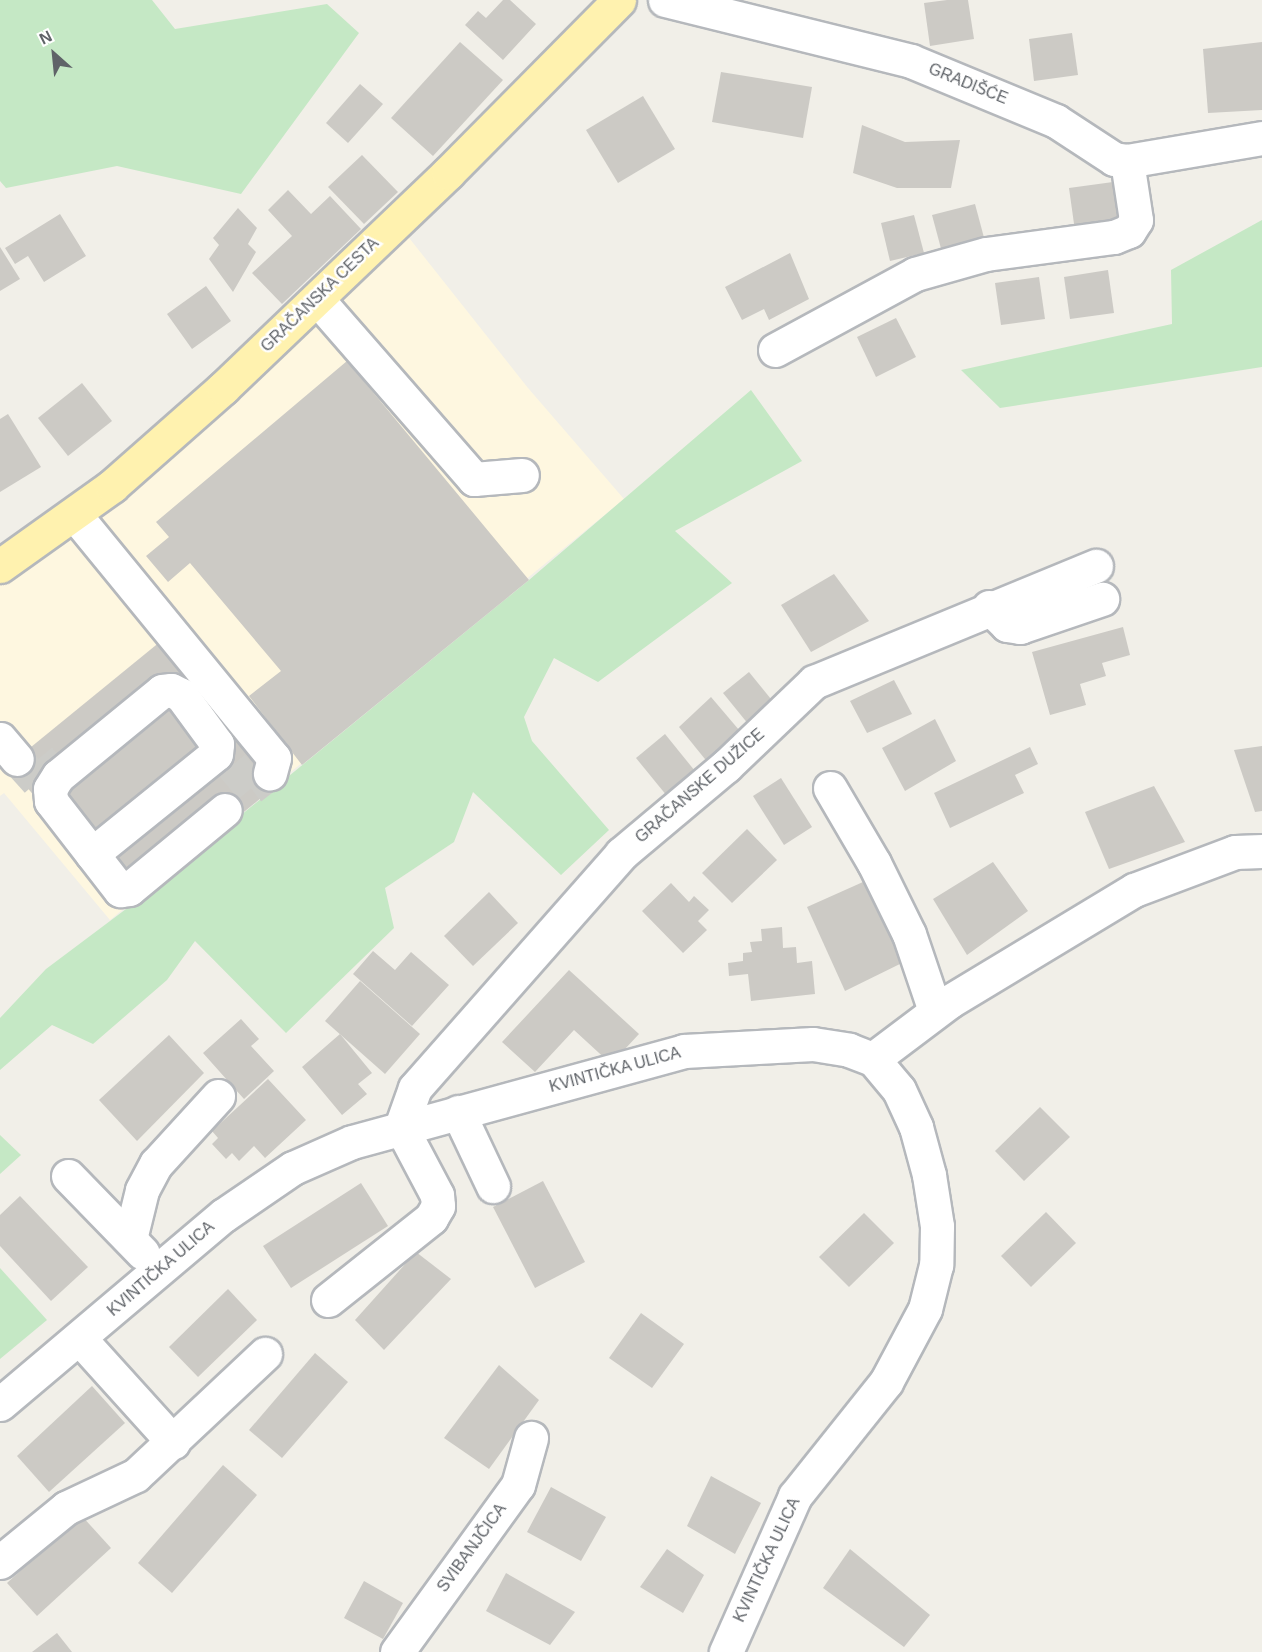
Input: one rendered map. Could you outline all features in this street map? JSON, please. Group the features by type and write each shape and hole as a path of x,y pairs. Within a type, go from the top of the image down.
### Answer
{"main road":[{"name":"GRAČANSKA CESTA","path":"0,566 75,515 223,388 448,173 619,0"}],"street":[{"name":"GRADIŠĆE","path":"665,0 911,61 1056,121 1101,152 1127,161"},
{"path":"775,350 915,273 986,254 1114,237 1129,231 1136,220 1127,161 1262,138"},
{"path":"317,298 474,479 522,475"},
{"path":"75,515 274,758 270,773"},
{"name":"GRAČANSKE DUŽICE","path":"401,1127 407,1103 424,1076 621,854 726,766 814,682 989,607 1096,566"},
{"path":"989,607 1007,625 1020,627 1102,598"},
{"path":"92,854 216,754 217,744 181,695 171,690 153,698 58,776 50,789 51,801 92,854 120,890 129,889 225,810"},
{"path":"830,788 874,863 909,934 935,1011"},
{"path":"873,1059 935,1011 1134,890 1235,852 1262,851"},
{"name":"KVINTIČKA ULICA","path":"0,1404 80,1339 224,1215 293,1168 352,1142 684,1050 813,1044 873,1059 899,1090 916,1127 930,1175 937,1226 936,1265 925,1309 886,1382 795,1496 726,1652"},
{"path":"130,1239 142,1190 156,1164 218,1096"},
{"path":"458,1112 493,1186"},
{"path":"328,1300 430,1218 438,1206 437,1195 401,1127"},
{"path":"68,1176 158,1270"},
{"path":"80,1339 173,1442"},
{"path":"0,1562 66,1508 136,1475 264,1354"},
{"name":"SVIBANJČICA","path":"398,1652 518,1485 531,1438"}],"shaded area":[{"path":"406,234 528,388 624,499 110,920 4,793 0,796 0,579"}],"green space":[{"path":"0,0 152,0 175,29 327,4 359,33 241,194 117,166 6,188 0,181"},
{"path":"1262,220 1262,367 1000,408 961,370 1172,324 1171,270"},
{"path":"751,390 802,461 675,531 732,583 598,682 554,658 524,717 532,741 609,830 561,875 473,792 454,842 385,888 394,928 286,1033 195,941 167,980 93,1044 52,1025 0,1070 0,1018 46,969 126,909 529,580"},
{"path":"0,1135 21,1155 0,1174"},
{"path":"0,1268 47,1320 0,1359"}],"building":[{"path":"503,0 510,0 536,24 503,60 465,25 478,11 486,18"},
{"path":"968,0 974,39 930,46 924,3"},
{"path":"1072,33 1078,75 1034,81 1029,39"},
{"path":"460,42 503,80 433,156 391,118"},
{"path":"1262,42 1262,110 1208,113 1203,49"},
{"path":"721,72 812,87 803,138 712,122"},
{"path":"360,84 383,104 348,143 326,123"},
{"path":"643,96 675,149 618,183 586,130"},
{"path":"862,125 905,142 960,140 951,188 897,188 853,173"},
{"path":"362,155 398,192 364,224 328,187"},
{"path":"1113,182 1119,225 1075,231 1069,188"},
{"path":"288,190 311,214 330,196 361,229 282,304 252,273 292,236 268,210"},
{"path":"975,204 986,245 943,256 932,215"},
{"path":"238,208 257,228 248,244 256,252 233,292 209,259 219,245 213,238"},
{"path":"60,214 86,256 44,282 28,256 15,264 5,248"},
{"path":"914,215 924,253 890,261 881,223"},
{"path":"0,247 20,279 0,291"},
{"path":"790,253 809,299 769,320 764,309 742,320 725,287"},
{"path":"1108,270 1114,313 1070,319 1064,277"},
{"path":"1039,277 1045,319 1001,325 995,283"},
{"path":"206,286 231,321 192,349 167,314"},
{"path":"896,318 916,357 876,377 857,337"},
{"path":"347,361 529,580 302,765 249,696 281,671 190,563 168,582 146,556 169,537 156,522"},
{"path":"82,383 112,421 68,456 38,418"},
{"path":"8,414 41,467 0,492 0,419"},
{"path":"834,574 869,621 811,652 781,605"},
{"path":"1123,627 1130,655 1102,663 1106,676 1080,684 1086,705 1050,715 1032,652"},
{"path":"161,641 278,784 126,909 9,765"},
{"path":"749,672 775,704 749,725 723,693"},
{"path":"894,680 912,714 867,733 850,701"},
{"path":"711,697 745,737 709,764 679,727"},
{"path":"935,719 956,761 905,791 882,748"},
{"path":"665,734 695,771 667,796 636,758"},
{"path":"1262,746 1262,811 1255,812 1234,750"},
{"path":"1030,747 1038,764 1015,775 1024,793 950,828 934,793"},
{"path":"781,778 812,827 784,845 753,796"},
{"path":"1154,786 1185,842 1109,869 1085,812"},
{"path":"747,829 777,860 732,903 702,873"},
{"path":"993,862 1028,911 967,955 933,899"},
{"path":"863,882 906,961 845,991 807,907"},
{"path":"671,883 689,902 694,896 709,910 698,921 707,930 683,953 642,911"},
{"path":"489,892 518,923 473,966 444,936"},
{"path":"782,927 783,948 796,947 797,963 812,961 815,994 751,1001 748,974 729,976 728,963 743,961 743,953 752,952 750,942 762,941 761,929"},
{"path":"373,951 395,970 411,952 449,985 412,1026 353,974"},
{"path":"569,970 639,1034 611,1064 574,1030 535,1072 502,1042"},
{"path":"360,981 420,1034 385,1074 325,1021"},
{"path":"241,1019 259,1039 251,1046 274,1071 244,1099 203,1053"},
{"path":"340,1034 372,1073 358,1084 367,1094 342,1115 302,1067"},
{"path":"169,1035 204,1073 137,1141 99,1100"},
{"path":"268,1079 306,1120 265,1158 254,1146 239,1161 232,1153 226,1159 212,1144 218,1138 212,1131"},
{"path":"1040,1107 1070,1137 1024,1181 995,1151"},
{"path":"543,1181 585,1262 535,1288 493,1207"},
{"path":"361,1183 388,1226 291,1288 263,1246"},
{"path":"20,1196 88,1267 51,1301 0,1246 0,1215"},
{"path":"1046,1212 1076,1243 1031,1287 1001,1256"},
{"path":"864,1213 894,1243 849,1287 819,1257"},
{"path":"416,1252 451,1279 384,1350 355,1320"},
{"path":"228,1289 257,1320 198,1377 169,1347"},
{"path":"641,1313 684,1344 652,1388 609,1358"},
{"path":"315,1353 348,1382 282,1458 249,1430"},
{"path":"499,1365 539,1400 489,1469 444,1438"},
{"path":"92,1386 125,1423 49,1492 17,1456"},
{"path":"223,1465 257,1495 172,1593 138,1563"},
{"path":"711,1476 761,1503 735,1554 687,1526"},
{"path":"551,1487 606,1517 581,1561 527,1532"},
{"path":"81,1515 111,1548 37,1616 7,1583"},
{"path":"667,1549 704,1575 683,1613 640,1587"},
{"path":"850,1549 930,1615 904,1647 823,1588"},
{"path":"506,1573 575,1612 550,1645 486,1611"},
{"path":"364,1581 403,1603 383,1639 344,1618"},
{"path":"57,1633 72,1652 32,1652"}],"tunnel":[{"path":"201,727 251,788 270,773"},
{"path":"17,759 37,781 71,753"}]}
